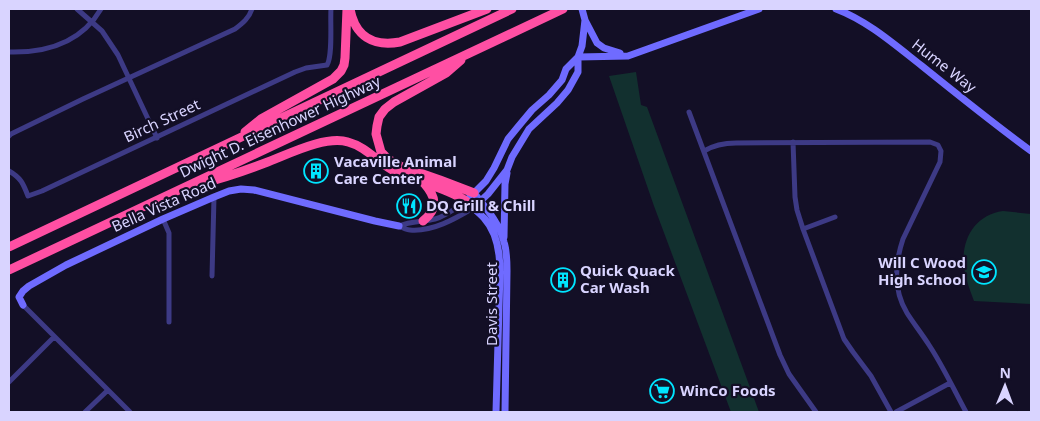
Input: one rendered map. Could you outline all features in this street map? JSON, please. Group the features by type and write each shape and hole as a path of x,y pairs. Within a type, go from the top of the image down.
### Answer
{"highway":[{"path":"348,9 361,33 380,43 389,44 400,42 487,9"},
{"path":"236,139 261,119 324,85 342,71 345,58 348,9"},
{"name":"Dwight D. Eisenhower Highway","path":"9,246 512,9"},
{"name":"Dwight D. Eisenhower Highway","path":"9,270 560,10"},
{"path":"472,52 446,73 402,97 385,110 379,117 376,134 381,152 388,160 474,193"},
{"path":"186,187 223,179 315,144 342,140 360,147 390,169 457,196 466,202"},
{"path":"424,183 431,191 434,200 431,214 424,221"}],"street":[{"path":"77,9 109,41 118,55 157,138"},
{"path":"9,52 41,50 72,38 86,28 101,9"},
{"path":"9,136 83,99 235,29 249,16 252,9"},
{"name":"Birch Street","path":"9,172 17,176 28,196 157,138 295,72 306,68 327,65 330,55 330,9"},
{"path":"466,202 486,181 508,139 532,110 562,80 566,69 578,56 582,46 584,20 582,9"},
{"path":"578,56 628,56 760,9"},
{"name":"Hume Way","path":"836,9 878,32 1000,129 1031,151"},
{"path":"584,20 597,43 604,48 628,56"},
{"path":"504,240 505,184 507,170 512,157 529,129 568,90 578,72 578,56"},
{"path":"689,112 780,355 789,374 816,412"},
{"path":"794,142 795,197 803,229 844,338 852,352 872,376 891,412"},
{"path":"704,151 711,147 728,143 930,142 938,145 941,150 940,162 903,239 899,250 896,280 906,312 929,345 966,412"},
{"path":"473,208 481,202 507,170"},
{"name":"Bella Vista Road","path":"23,305 19,297 23,291 66,265 229,191 254,190 409,230 434,226 473,208"},
{"name":"Davis Street","path":"474,193 494,220 504,240 506,253 505,412"},
{"path":"212,276 214,197"},
{"name":"Davis Street","path":"466,202 486,220 494,234 499,253 496,412"},
{"name":"Bella Vista Road","path":"399,226 409,222 424,221 440,216 466,202"},
{"path":"803,229 835,217"},
{"path":"163,220 169,233 169,322"},
{"path":"23,305 130,412"},
{"path":"9,382 54,337"},
{"path":"896,412 950,383"},
{"path":"85,412 108,390"}],"green space":[{"path":"636,72 641,105 647,107 759,412 731,412 654,206 609,76"},
{"path":"1003,211 1031,214 1031,304 974,301 968,284 964,256 968,238 972,230 985,217"}],"place":[{"name":"Vacaville Animal Care Center","path":"316,171"},
{"name":"DQ Grill & Chill","path":"409,206"},
{"name":"Will C Wood High School","path":"984,272"},
{"name":"Quick Quack Car Wash","path":"563,280"},
{"name":"WinCo Foods","path":"662,391"}]}
